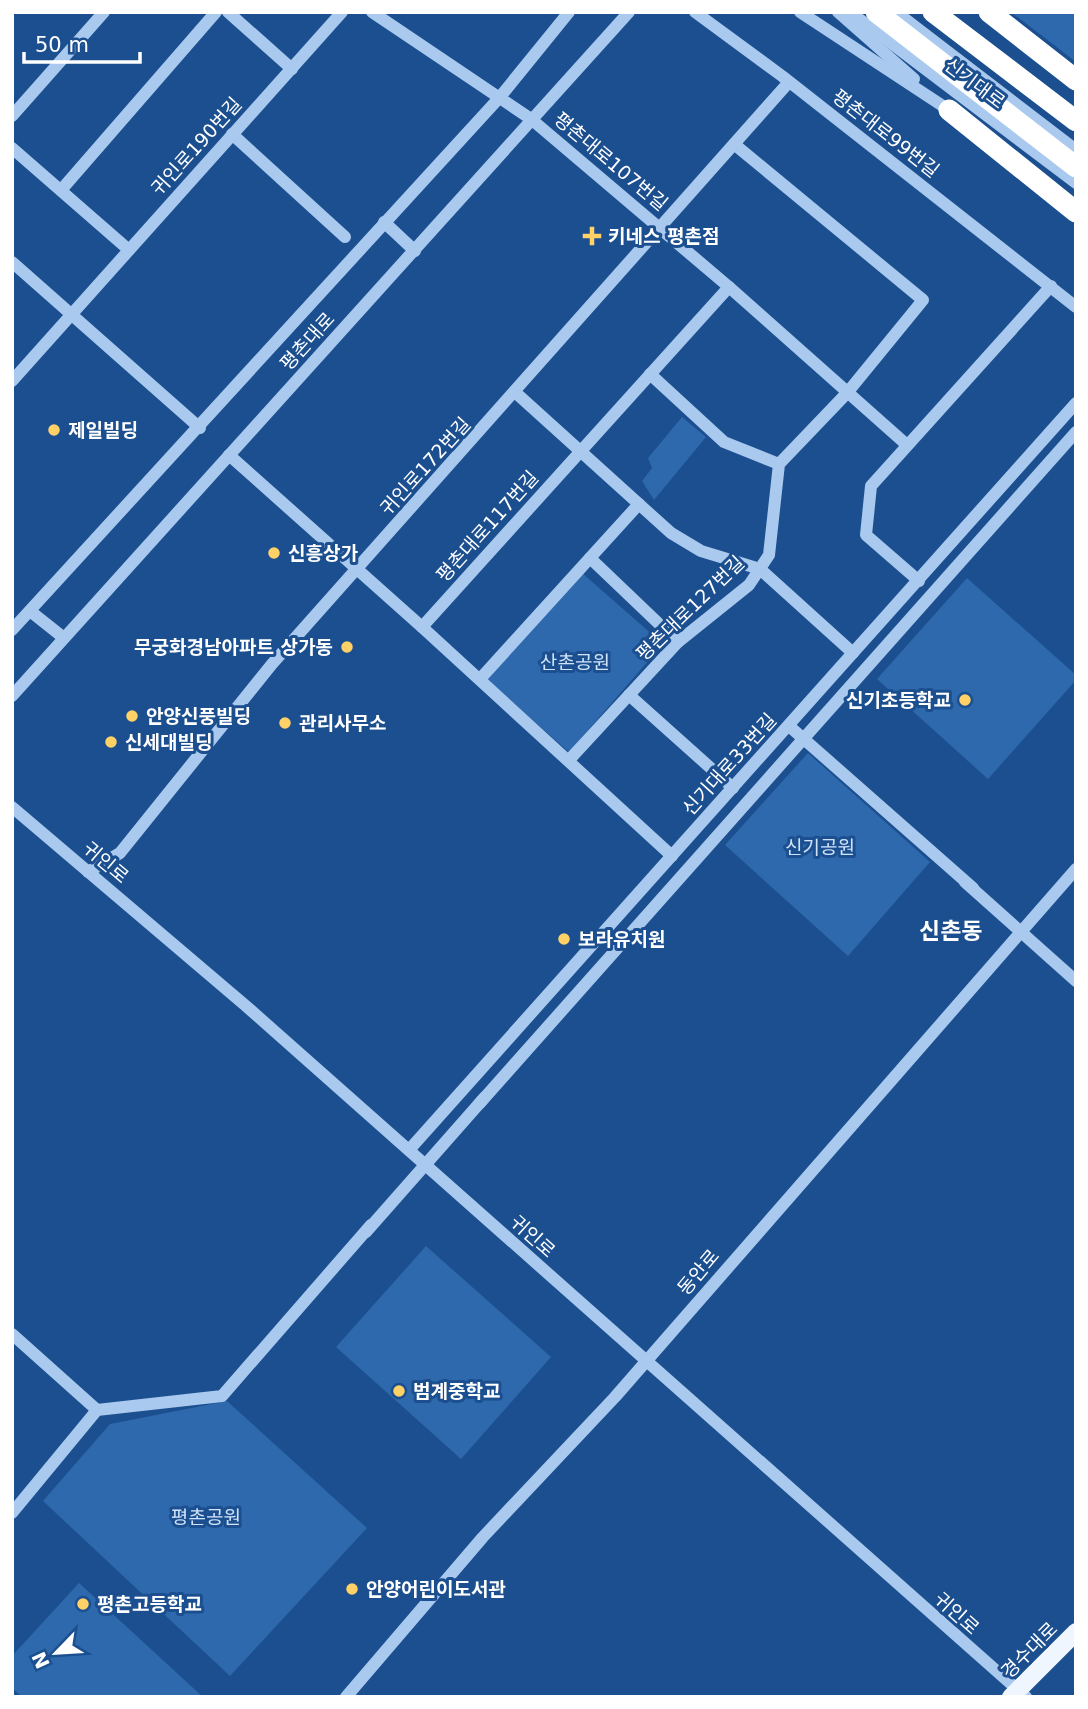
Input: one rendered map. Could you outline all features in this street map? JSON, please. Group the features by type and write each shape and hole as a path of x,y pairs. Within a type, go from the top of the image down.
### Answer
{"highway":[{"path":"876,12 1076,167"},
{"path":"933,12 1076,121"},
{"path":"991,12 1076,80"},
{"path":"949,110 1076,212"}],"main road":[{"name":"경수대로","path":"1018,1695 1076,1632"}],"street":[{"path":"12,116 104,12"},
{"path":"62,189 216,12"},
{"path":"228,12 292,69"},
{"name":"귀인로190번길","path":"12,381 342,12"},
{"name":"평촌대로","path":"12,630 200,428 500,97 569,12"},
{"name":"평촌대로","path":"12,696 629,12"},
{"name":"평촌대로99번길","path":"695,12 789,82 1076,307"},
{"path":"800,12 949,110"},
{"path":"838,12 1076,222"},
{"name":"신기대로","path":"850,12 1076,184"},
{"name":"신기대로","path":"896,12 1076,150"},
{"path":"991,12 1076,68"},
{"name":"평촌대로107번길","path":"379,14 531,119 729,287 907,445"},
{"name":"귀인로172번길","path":"88,872 120,853 272,664 516,393 789,82"},
{"path":"232,134 345,237"},
{"path":"650,374 724,442 779,464 847,393 923,300 734,144"},
{"path":"12,148 62,189 128,250"},
{"path":"384,222 415,251"},
{"path":"12,262 200,428"},
{"path":"919,580 866,535 871,486 1051,286"},
{"path":"581,451 729,287"},
{"path":"516,393 671,533 701,551 760,569 853,653"},
{"name":"신기대로33번길","path":"409,1150 1076,403"},
{"path":"446,1141 1076,432"},
{"name":"평촌대로117번길","path":"422,627 581,451"},
{"path":"229,455 480,679 672,856"},
{"name":"평촌대로127번길","path":"569,760 678,642 749,585 769,555 779,464"},
{"path":"480,679 639,504"},
{"path":"590,558 678,642"},
{"path":"30,611 64,638"},
{"path":"629,695 733,788"},
{"path":"789,726 1076,981"},
{"name":"귀인로","path":"12,807 409,1150 1018,1695"},
{"name":"동안로","path":"346,1697 483,1537 645,1362 1076,869"},
{"path":"965,882 1005,915"},
{"path":"1042,951 1076,981"},
{"path":"12,1513 97,1409 222,1396 485,1097"},
{"path":"366,1232 396,1192"},
{"path":"12,1334 97,1409"}],"green space":[{"path":"1011,12 1076,12 1076,62"},
{"path":"682,417 706,437 654,500 642,481 652,468 648,458"},
{"name":"산촌공원","path":"581,572 663,644 569,752 487,680"},
{"path":"967,578 1076,675 1076,680 988,779 877,679"},
{"name":"신기공원","path":"808,753 930,862 848,956 725,845"},
{"path":"426,1246 551,1357 461,1459 336,1347"},
{"name":"평촌공원","path":"227,1401 367,1528 230,1676 43,1501 110,1424"},
{"path":"79,1583 203,1697 22,1697 12,1688 12,1656"}],"place":[{"name":"키네스 평촌점","path":"592,236"},
{"name":"제일빌딩","path":"54,430"},
{"name":"신흥상가","path":"274,553"},
{"name":"무궁화경남아파트 상가동","path":"347,647"},
{"name":"신기초등학교","path":"965,700"},
{"name":"안양신풍빌딩","path":"132,716"},
{"name":"관리사무소","path":"285,723"},
{"name":"신세대빌딩","path":"111,742"},
{"name":"보라유치원","path":"564,939"},
{"name":"범계중학교","path":"399,1391"},
{"name":"안양어린이도서관","path":"352,1589"},
{"name":"평촌고등학교","path":"83,1604"}],"district":[{"name":"신촌동","path":"951,931"}]}
